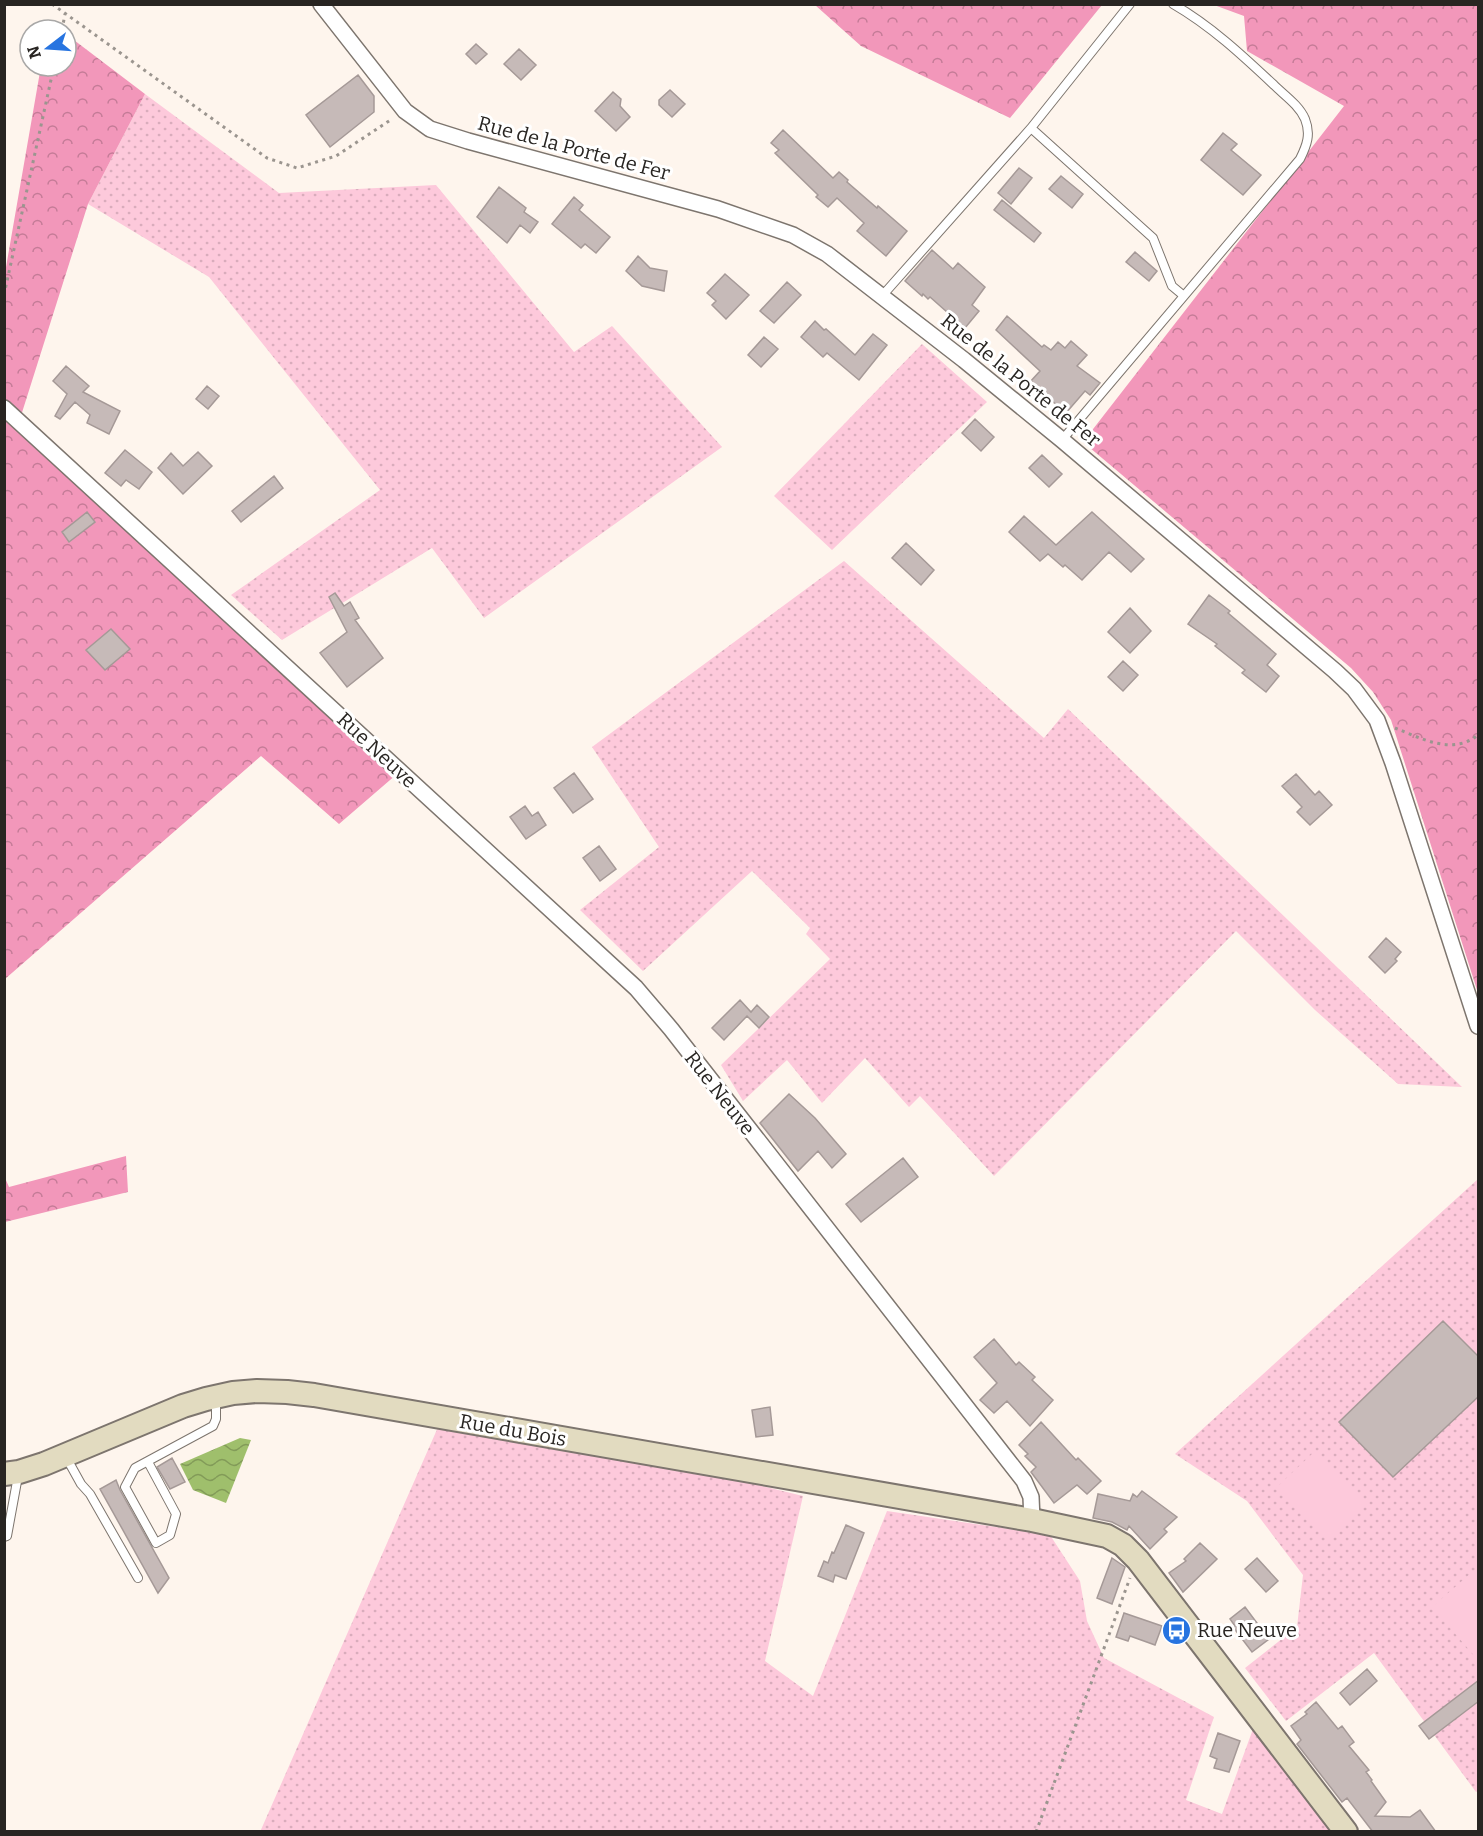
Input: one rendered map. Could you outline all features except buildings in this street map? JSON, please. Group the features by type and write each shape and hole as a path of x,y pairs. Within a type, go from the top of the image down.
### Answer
{"street":[{"name":"Rue de la Porte de Fer","path":"321,4 405,111 422,124 441,133 718,209 804,239 972,366 1335,671 1354,689 1377,720 1394,764 1479,1026"},
{"name":"Rue Neuve","path":"4,408 636,988 679,1039 1024,1481 1031,1497 1032,1520"},
{"name":"Rue du Bois","path":"12,1473 66,1456 183,1406 216,1396 257,1391 307,1394 1032,1520"},
{"path":"1032,1520 1107,1536 1123,1545 1138,1560 1346,1832"}],"lane":[{"path":"882,296 1031,128 1130,4"},
{"path":"1062,440 1300,159 1306,147 1308,138 1304,117 1295,105 1215,32 1173,4"},
{"path":"1031,128 1153,238 1172,286 1184,296"},
{"path":"148,1462 176,1514 170,1536 156,1544 125,1487 135,1468 213,1426 216,1419 216,1396"},
{"path":"66,1456 138,1578"},
{"path":"4,1536 7,1536 12,1473"}],"path":[{"path":"52,4 267,158 297,168 336,156 405,111"},
{"path":"64,18 65,14"},
{"path":"4,295 51,78"},
{"path":"1377,720 1442,746 1465,742 1479,735"},
{"path":"1036,1832 1125,1588 1138,1560"}],"shaded area":[{"path":"145,94 279,193 436,185 574,352 612,326 722,447 484,618 432,548 282,640 231,595 380,490 209,277 88,204"},
{"path":"922,344 987,402 832,550 774,496"},
{"path":"844,561 1044,738 1068,709 1462,1087 1398,1084 1315,1010 1236,931 994,1176 920,1096 909,1107 865,1058 822,1103 787,1060 743,1101 721,1065 830,959 806,934 810,928 752,871 643,971 580,910 659,847 592,747"},
{"path":"1478,1179 1478,1791 1476,1792 1374,1653 1286,1721 1245,1668 1297,1627 1303,1575 1247,1501 1175,1454"},
{"path":"446,1409 803,1496 765,1661 813,1696 887,1511 1050,1535 1080,1581 1087,1621 1104,1658 1214,1717 1186,1800 1222,1814 1253,1729 1333,1832 260,1832"},
{"path":"1314,1452 1366,1506 1327,1538 1278,1486"},
{"path":"1478,1567 1478,1657 1477,1659 1432,1607"}],"green space":[{"path":"815,5 1102,5 1010,118 861,46"},
{"path":"1214,5 1478,5 1478,993 1391,720 1373,692 1351,668 1083,442 1344,106 1247,51 1244,16"},
{"path":"78,43 145,94 88,204 19,422 397,774 339,824 261,756 5,979 5,273 39,78 78,78"},
{"path":"126,1156 128,1192 5,1222 5,1178 9,1187"}],"water":[{"path":"240,1438 251,1440 226,1503 193,1490 180,1464"}],"place":[{"name":"Rue Neuve","path":"1176,1630"}]}
